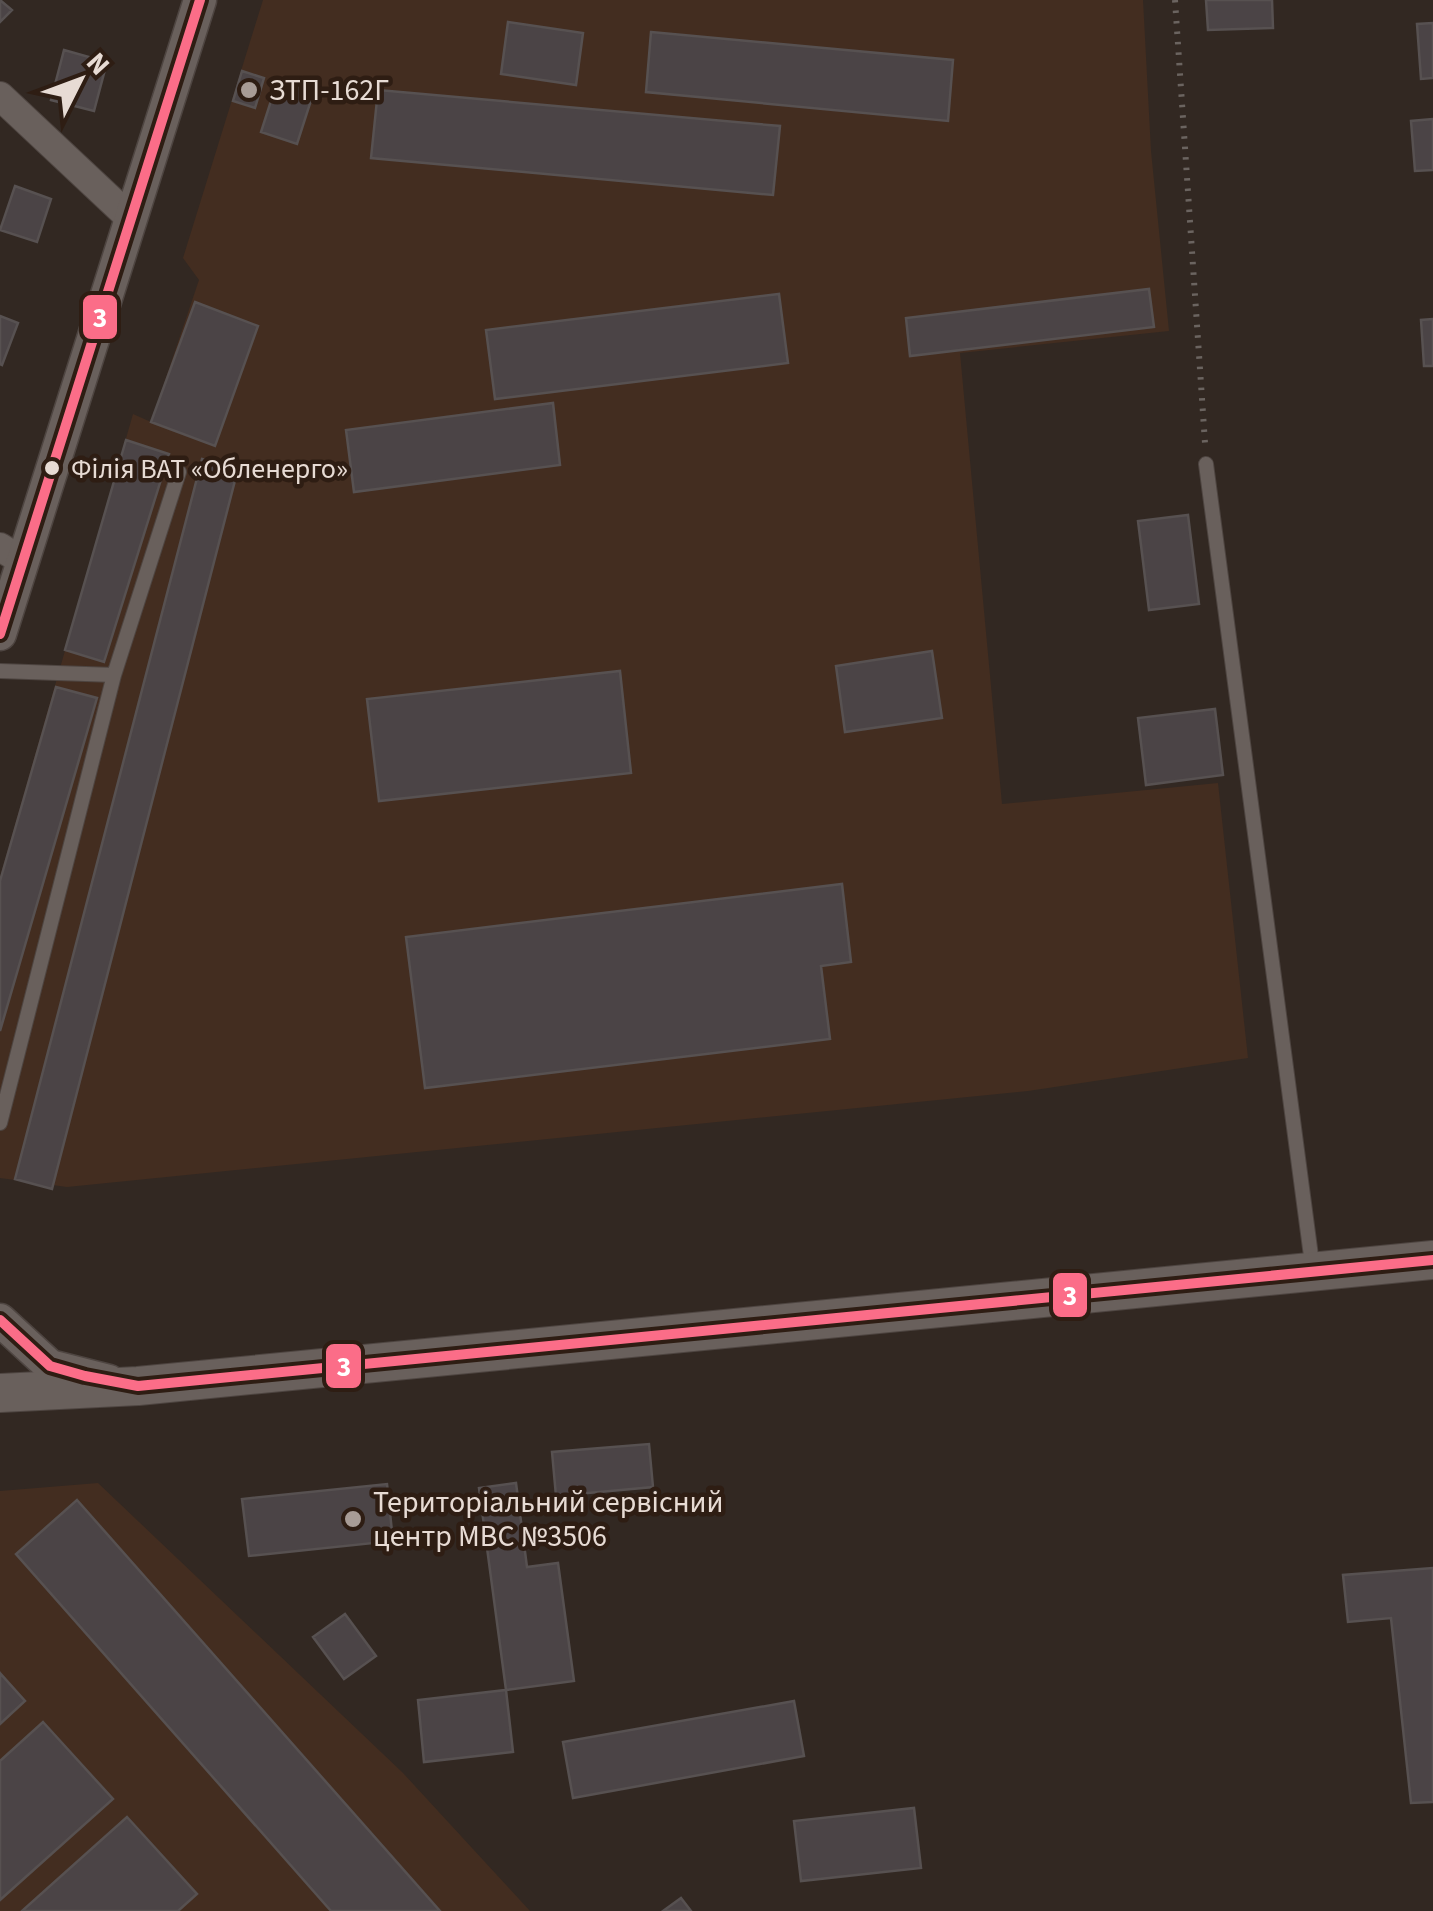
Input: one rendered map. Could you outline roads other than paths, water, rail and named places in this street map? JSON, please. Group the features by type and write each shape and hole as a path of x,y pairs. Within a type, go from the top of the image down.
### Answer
{"main road":[{"path":"0,1393 138,1386 1433,1260"}],"street":[{"path":"0,634 12,554 130,218 200,0"},
{"path":"0,96 130,218"},
{"path":"0,1320 50,1366 138,1386"}],"lane":[{"path":"1206,464 1313,1272"},
{"path":"0,1123 114,675 180,472"},
{"path":"0,671 114,675"}],"place":[{"name":"ЗТП-162Г","path":"249,90"},
{"name":"Філія ВАТ «Обленерго»","path":"52,468"},
{"name":"Територіальний сервісний центр МВС №3506","path":"353,1519"}]}
